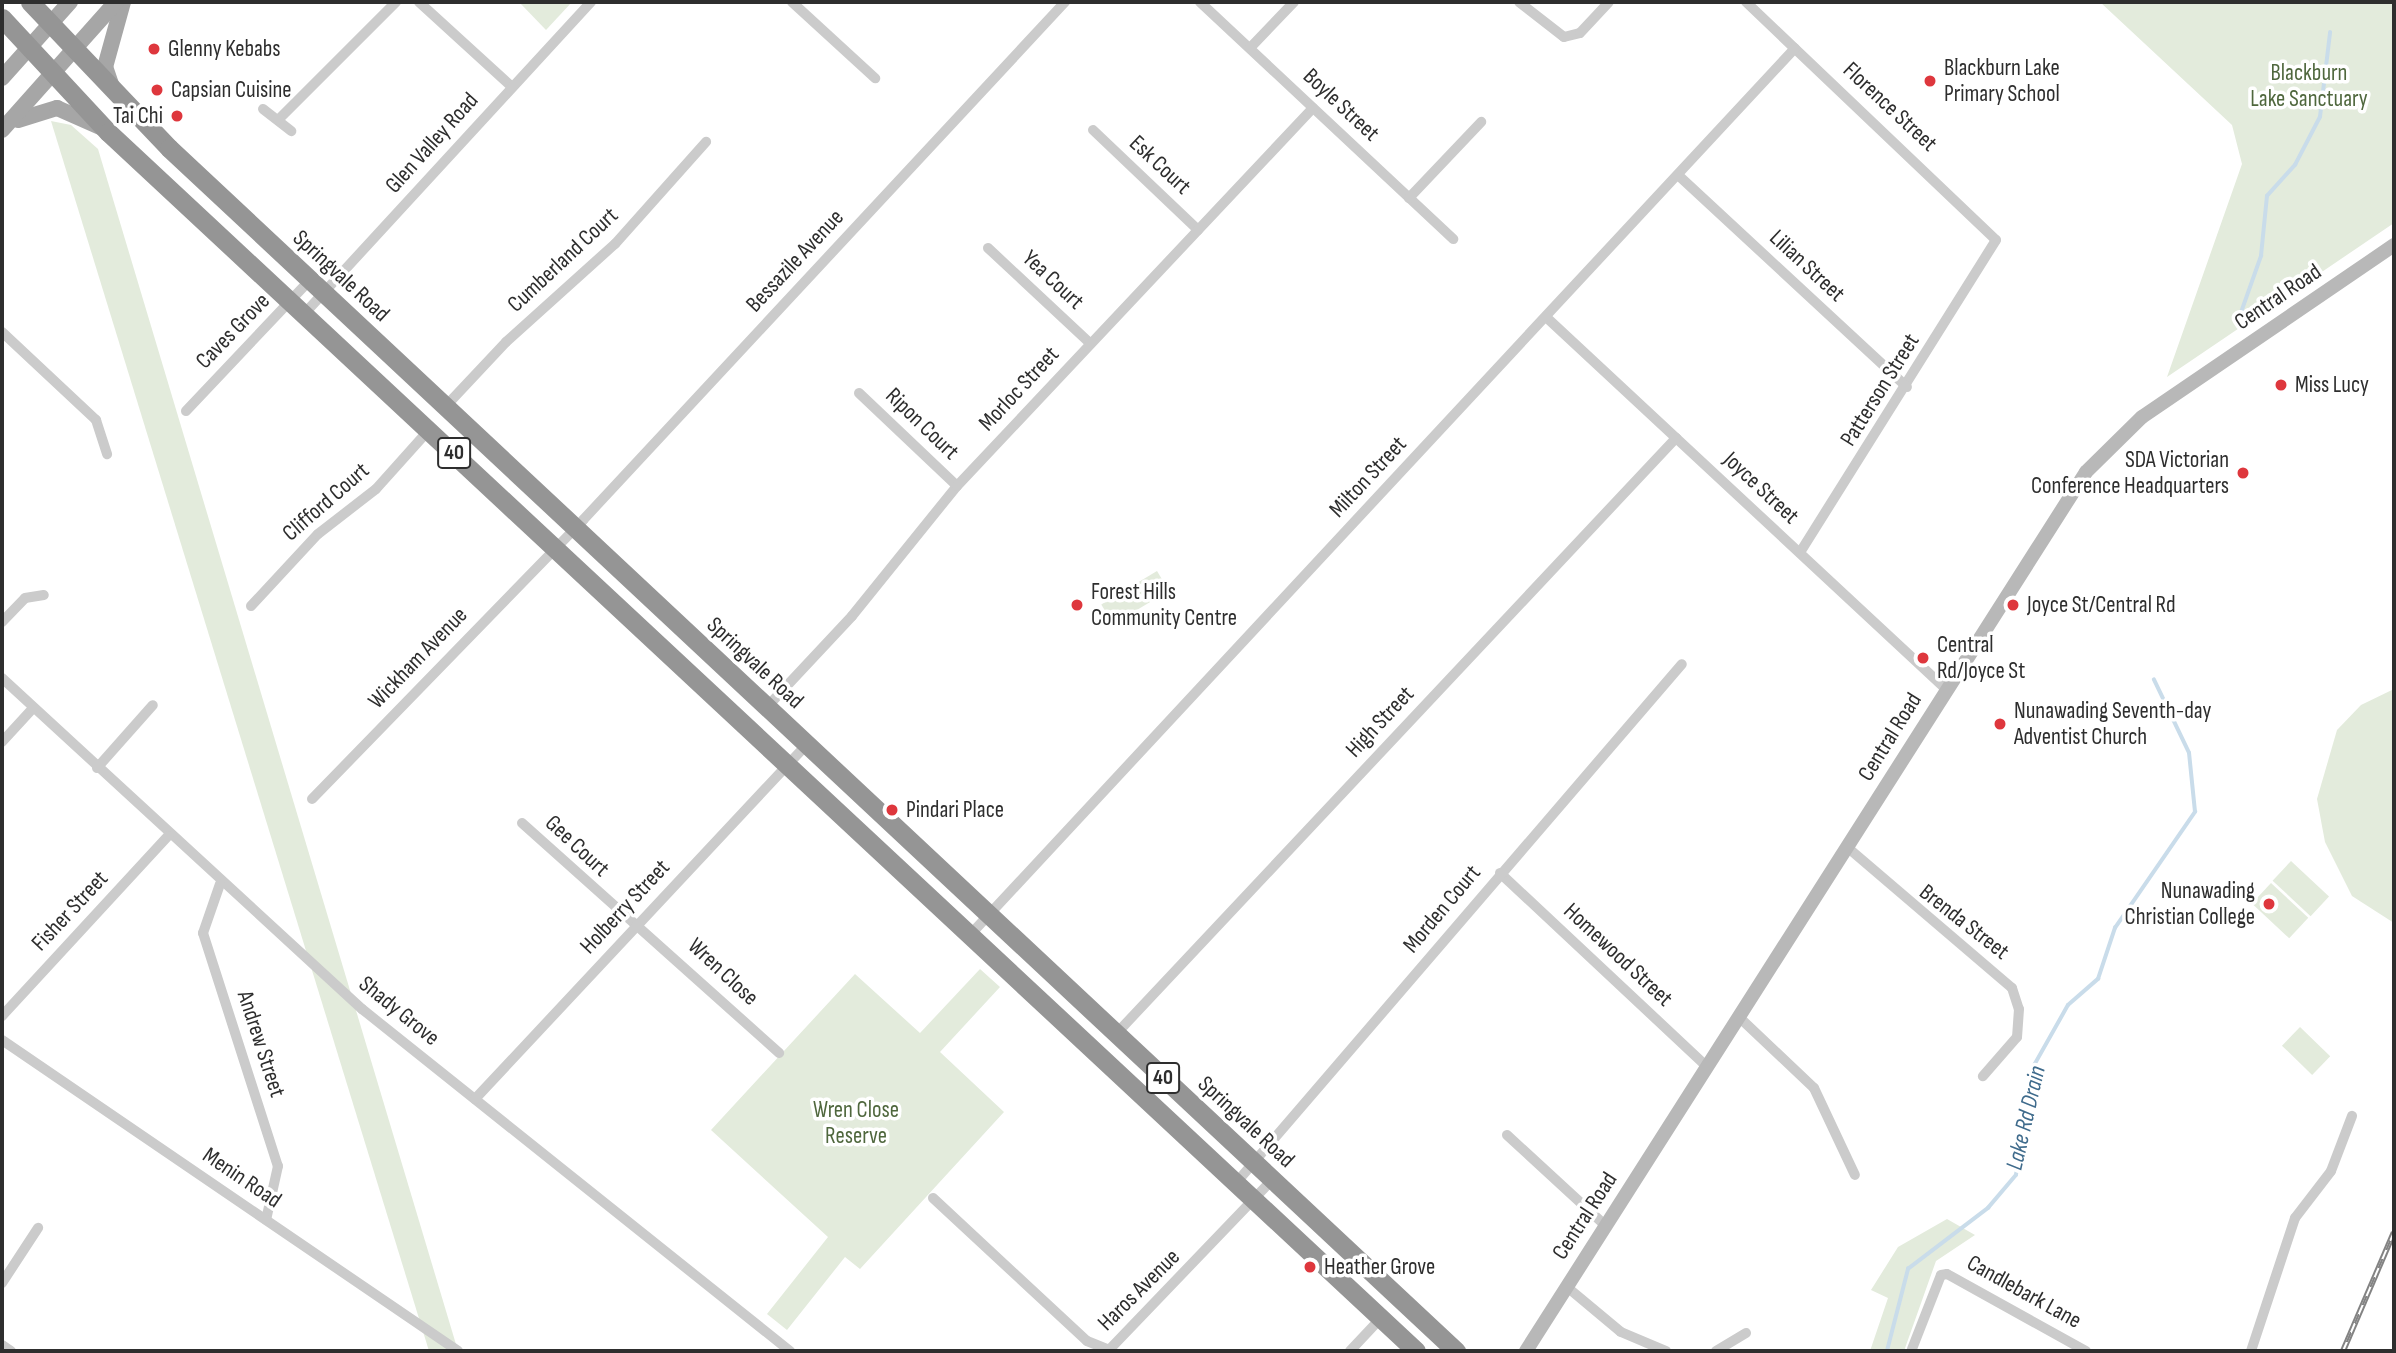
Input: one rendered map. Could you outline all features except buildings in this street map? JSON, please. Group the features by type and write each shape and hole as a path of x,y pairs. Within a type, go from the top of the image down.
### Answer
{"highway":[{"name":"Springvale Road","path":"30,2 114,92 316,287 1456,1351"},
{"name":"40","path":"2,18 108,132 1416,1351"}],"main road":[{"path":"2,78 71,2"},
{"path":"3,130 116,2"},
{"path":"114,92 105,67 123,2"},
{"path":"3,130 52,108 108,132"}],"street":[{"path":"278,120 396,2"},
{"path":"419,2 512,87"},
{"name":"Glen Valley Road","path":"298,307 512,87 590,2"},
{"path":"792,2 875,78"},
{"name":"Bessazile Avenue","path":"554,545 575,528 1065,2"},
{"name":"Boyle Street","path":"1200,2 1453,239"},
{"path":"1250,48 1294,2"},
{"path":"1519,2 1564,37 1580,33 1609,2"},
{"name":"Florence Street","path":"1746,2 1992,230 1995,249"},
{"name":"Milton Street","path":"970,935 1795,48"},
{"name":"Morloc Street","path":"766,708 852,616 957,486 1313,108"},
{"path":"263,109 291,131"},
{"path":"1409,198 1481,122"},
{"name":"Esk Court","path":"1093,130 1198,230"},
{"name":"Cumberland Court","path":"445,407 506,342 615,244 706,142"},
{"name":"Lilian Street","path":"1678,175 1907,387"},
{"name":"Central Road","path":"1526,1351 1947,690 2104,450 2142,417 2394,245"},
{"name":"Yea Court","path":"988,248 1090,343"},
{"name":"Patterson Street","path":"1800,553 1995,249"},
{"name":"Caves Grove","path":"186,411 316,287"},
{"name":"Joyce Street","path":"1546,317 1947,690"},
{"path":"2,332 96,420 107,454"},
{"name":"Ripon Court","path":"859,393 957,486"},
{"name":"Clifford Court","path":"251,607 318,534 376,489 429,430"},
{"name":"High Street","path":"1116,1034 1676,438"},
{"name":"Wickham Avenue","path":"312,799 554,545"},
{"path":"2,622 25,598 44,595"},
{"name":"Morden Court","path":"1236,1183 1682,664"},
{"name":"Shady Grove","path":"2,678 220,884 475,1099 790,1351"},
{"path":"97,768 153,705"},
{"path":"2,742 33,708"},
{"name":"Holberry Street","path":"475,1099 806,745"},
{"name":"Gee Court","path":"522,823 634,928"},
{"name":"Fisher Street","path":"2,1016 168,836"},
{"name":"Brenda Street","path":"1847,847 2011,988 2019,1009 2017,1037 1983,1076"},
{"name":"Homewood Street","path":"1500,873 1707,1067"},
{"name":"Andrew Street","path":"220,884 203,933 278,1166 267,1220"},
{"name":"Wren Close","path":"634,928 660,943 779,1053"},
{"path":"1739,1017 1814,1088 1855,1175"},
{"name":"Menin Road","path":"2,1040 458,1351"},
{"path":"2251,1351 2295,1219 2331,1171 2352,1116"},
{"path":"1507,1135 1606,1226"},
{"name":"Haros Avenue","path":"933,1198 1087,1341 1109,1350 1272,1180"},
{"path":"2,1283 38,1228"},
{"name":"Candlebark Lane","path":"1912,1349 1945,1262"},
{"name":"Candlebark Lane","path":"1941,1275 1966,1280 2086,1351"},
{"path":"1567,1287 1620,1332 1665,1351"},
{"path":"1350,1351 1381,1318"},
{"path":"1716,1351 1746,1333"},
{"path":"2,1345 11,1351"}],"green space":[{"path":"519,2 572,2 546,30"},
{"name":"Blackburn Lake Sanctuary","path":"2100,2 2394,2 2394,223 2167,377 2242,164 2232,125"},
{"path":"51,121 71,125 98,149 458,1351 429,1351"},
{"path":"1157,571 1169,591 1113,624 1101,604"},
{"path":"2394,689 2394,923 2352,896 2325,842 2317,799 2337,730 2361,705"},
{"path":"2291,861 2329,896 2311,916 2273,881"},
{"path":"2271,883 2308,918 2289,938 2252,903"},
{"name":"Wren Close Reserve","path":"980,969 1000,987 940,1052 1004,1112 860,1269 845,1257 787,1330 767,1314 828,1237 711,1130 855,974 920,1033"},
{"path":"2300,1027 2330,1056 2312,1075 2282,1046"},
{"path":"1947,1219 1975,1235 1936,1261 1904,1351 1870,1351 1888,1298 1871,1290 1898,1247"}],"waterway":[{"name":"Lake Rd Drain","path":"2238,321 2261,256 2267,196 2295,165 2320,117 2330,33"},
{"name":"Lake Rd Drain","path":"1887,1351 1908,1269 1988,1208 2016,1175 2032,1069 2068,1005 2098,979 2115,928 2195,812 2189,753 2154,680"}],"railway":[{"path":"2343,1351 2394,1232"}],"place":[{"name":"Glenny Kebabs","path":"154,49"},
{"name":"Blackburn Lake Primary School","path":"1930,81"},
{"name":"Capsian Cuisine","path":"157,90"},
{"name":"Tai Chi","path":"177,116"},
{"name":"Miss Lucy","path":"2281,385"},
{"name":"SDA Victorian Conference Headquarters","path":"2243,473"},
{"name":"Forest Hills Community Centre","path":"1077,605"},
{"name":"Joyce St/Central Rd","path":"2013,605"},
{"name":"Central Rd/Joyce St","path":"1923,658"},
{"name":"Nunawading Seventh-day Adventist Church","path":"2000,724"},
{"name":"Pindari Place","path":"892,810"},
{"name":"Nunawading Christian College","path":"2269,904"},
{"name":"Heather Grove","path":"1310,1267"}]}
